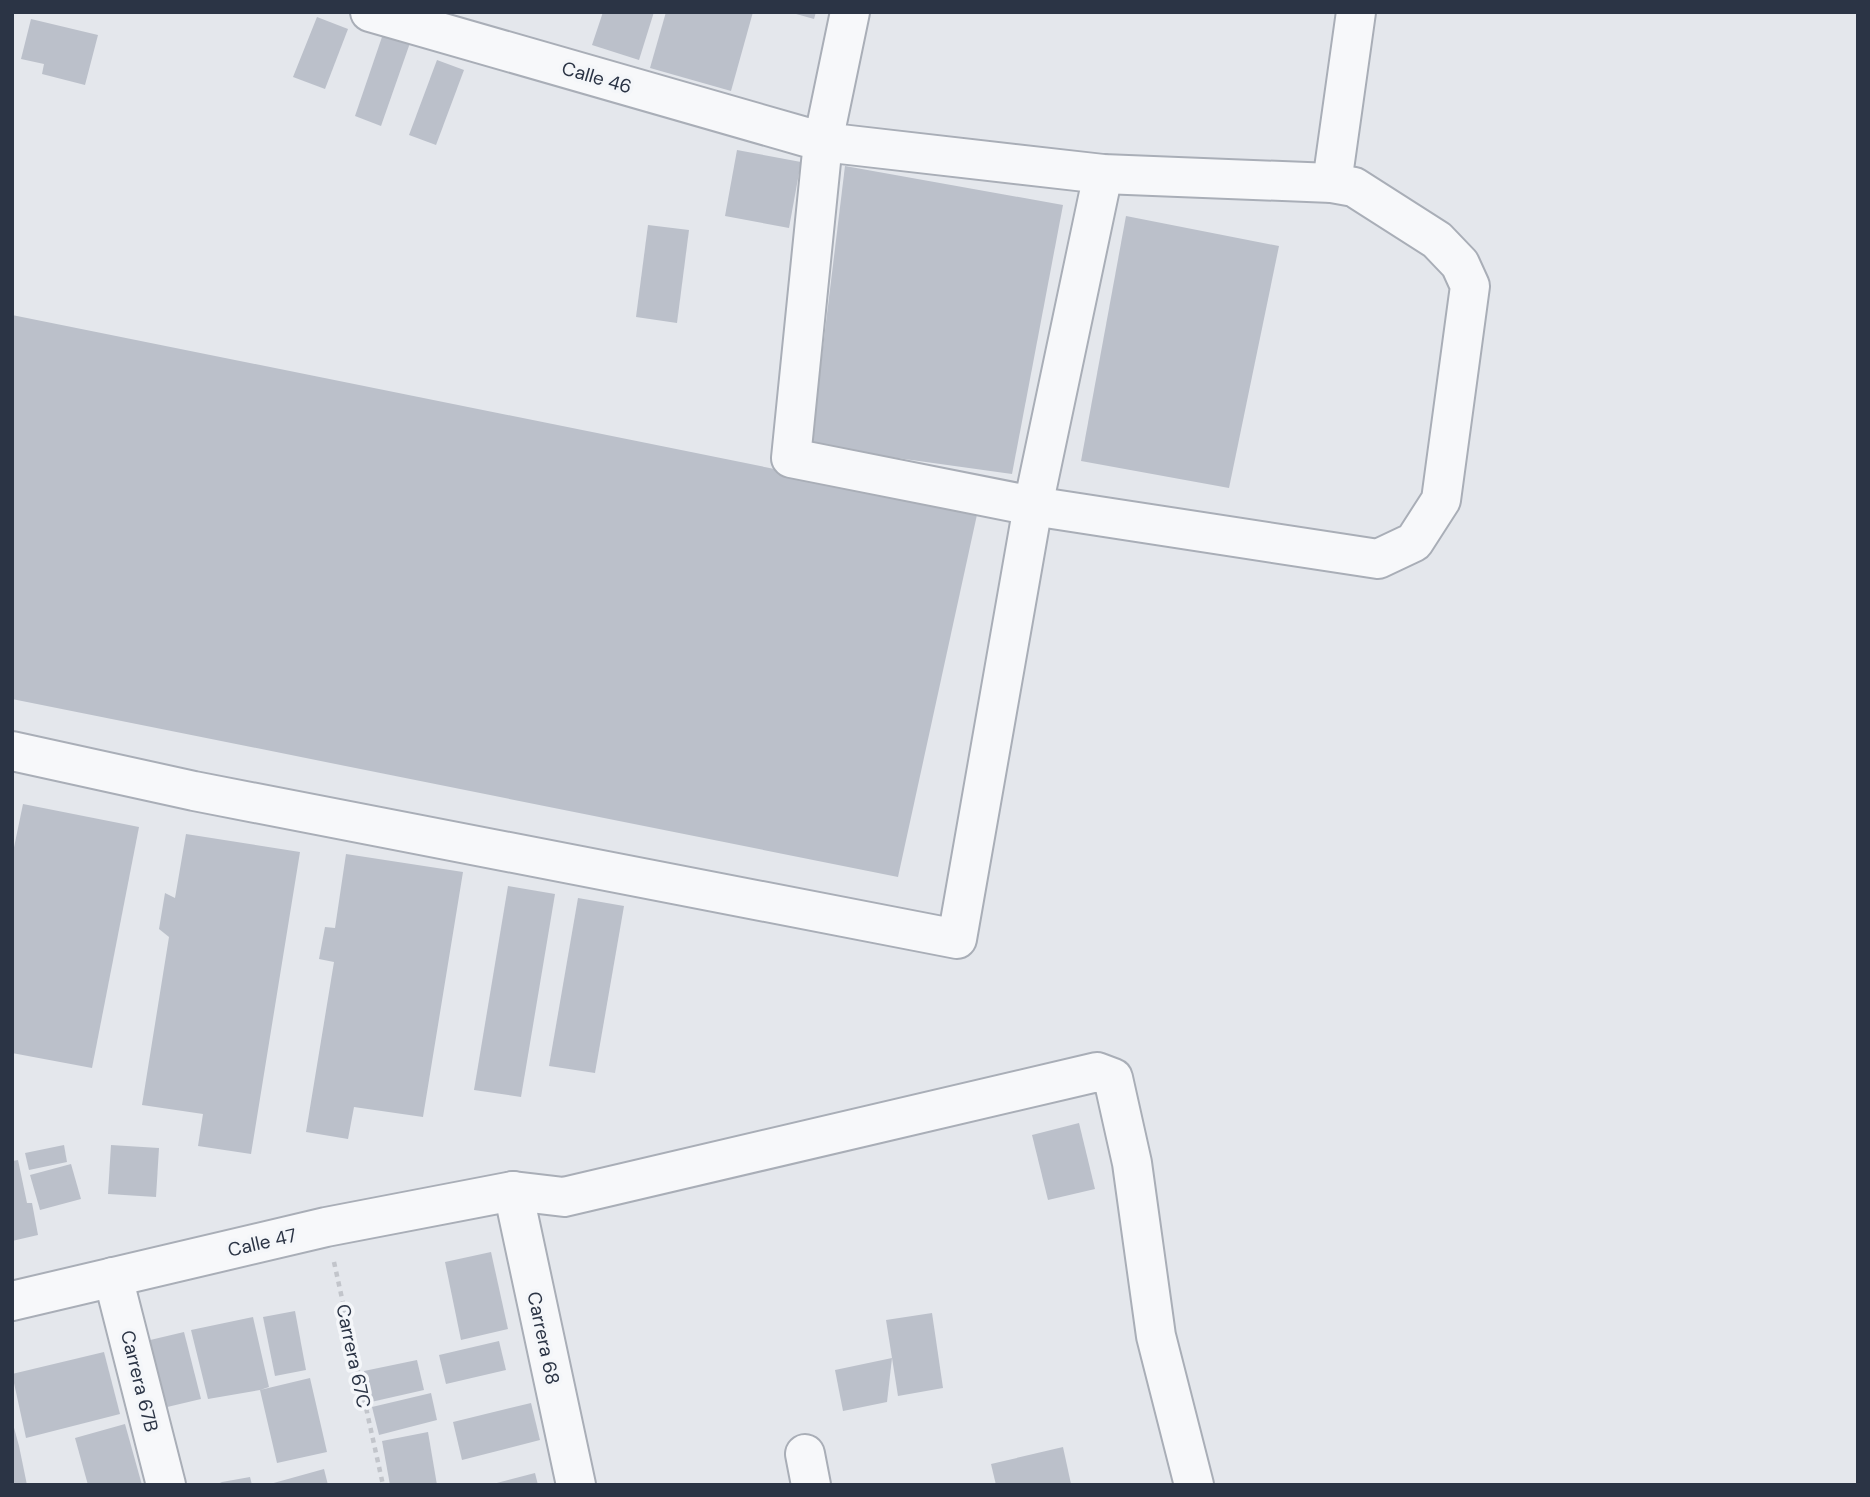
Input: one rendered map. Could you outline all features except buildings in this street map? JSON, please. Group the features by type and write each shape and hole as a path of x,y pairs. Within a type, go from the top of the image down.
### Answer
{"street":[{"name":"Calle 46","path":"370,12 823,142 1103,174 1332,183 1354,187 1437,240 1460,264 1470,286 1441,500 1415,542 1378,559 1033,506 791,458 823,142"},
{"path":"823,142 850,12"},
{"path":"1332,183 1356,12"},
{"path":"12,751 194,791 957,939 1033,506 1103,174"},
{"name":"Calle 47","path":"12,1301 326,1227 513,1191 564,1197 1097,1072 1113,1079 1132,1163 1156,1336 1194,1485"},
{"name":"Carrera 68","path":"513,1191 576,1485"},
{"name":"Carrera 67B","path":"113,1277 166,1485"}],"path":[{"name":"Carrera 67C","path":"326,1227 383,1485"}]}
